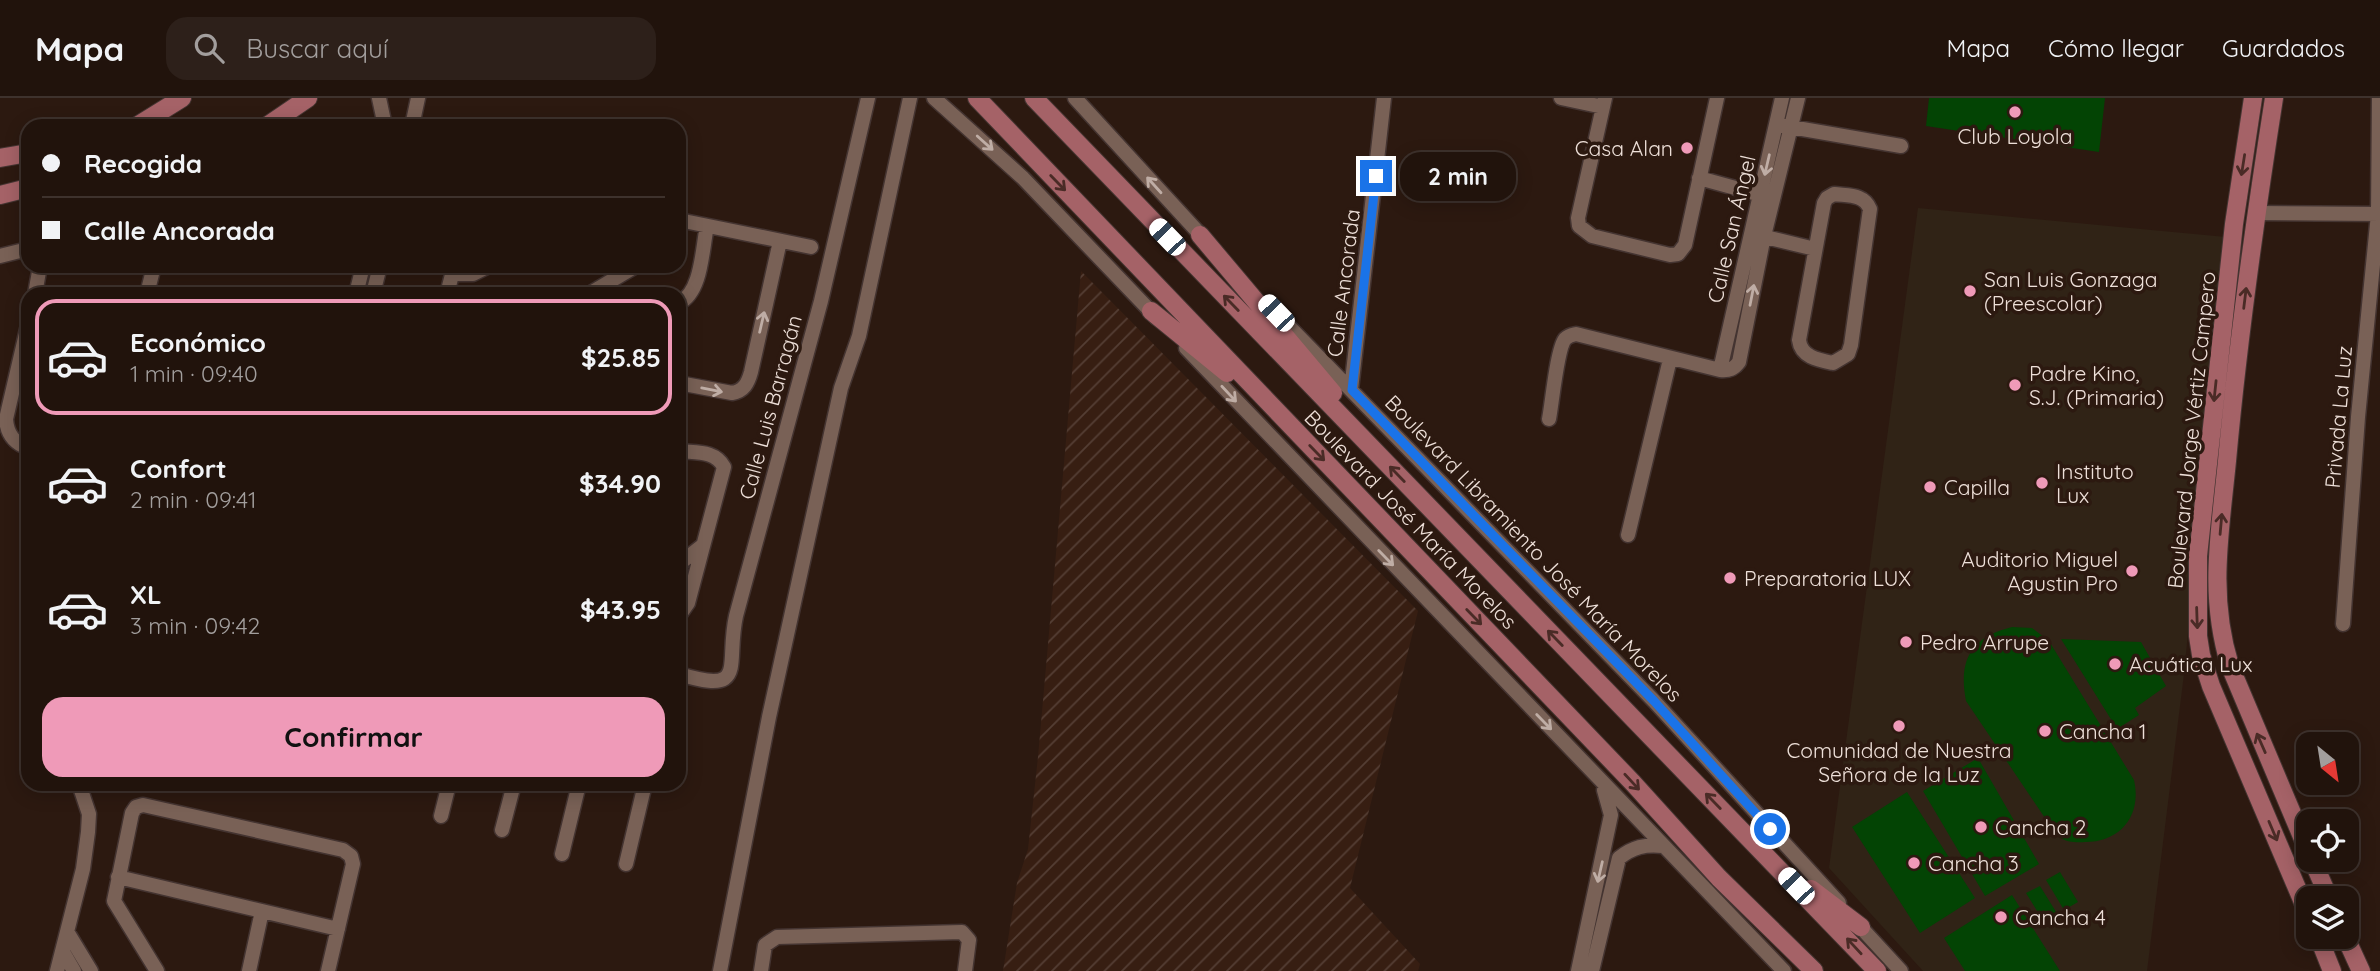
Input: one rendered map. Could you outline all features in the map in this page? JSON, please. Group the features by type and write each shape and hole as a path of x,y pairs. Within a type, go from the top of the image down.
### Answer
{"main road":[{"path":"148,119 183,98"},
{"path":"277,119 308,98"},
{"name":"Boulevard José María Morelos","path":"977,98 1633,783 1799,963 1814,971"},
{"name":"Boulevard José María Morelos","path":"1034,98 1877,971"},
{"name":"Boulevard Jorge Vértiz Campero","path":"2253,98 2234,224 2198,556 2196,616 2201,655 2211,686 2296,886"},
{"name":"Boulevard Jorge Vértiz Campero","path":"2274,98 2256,213 2231,411 2216,580 2221,639 2296,823"},
{"path":"0,158 21,154"},
{"path":"0,195 21,190"},
{"path":"1200,235 1344,406 1363,439"},
{"path":"1151,311 1288,424"},
{"path":"1761,850 1861,928"},
{"path":"2323,949 2332,971"},
{"path":"2351,949 2361,971"}],"street":[{"path":"379,98 384,119"},
{"path":"414,119 418,98"},
{"name":"Calle Luis Barragán","path":"686,676 715,683 725,679 731,670 730,641 821,301 868,98"},
{"path":"720,971 769,717 841,388 859,336 910,98"},
{"path":"934,98 1023,178 1784,971"},
{"name":"Boulevard Libramiento José María Morelos","path":"1075,98 1200,235 1654,701 1901,971"},
{"name":"Calle Ancorada","path":"1352,390 1384,98"},
{"path":"1562,98 1604,103 1578,218 1579,226 1586,233 1670,255 1678,254 1685,245 1717,98"},
{"name":"Calle San Ángel","path":"1758,235 1739,362 1731,369 1720,370 1767,196 1782,98"},
{"name":"Calle San Ángel","path":"1767,196 1792,128 1798,98"},
{"name":"Privada La Luz","path":"2343,624 2358,417 2379,214 2379,98"},
{"path":"1777,124 1901,146"},
{"path":"1699,178 1767,196"},
{"path":"1834,194 1860,197 1864,200 1870,215 1851,345 1848,354 1833,363 1804,354 1800,348 1800,330 1815,249 1826,198 1834,194"},
{"path":"2256,213 2379,214"},
{"path":"686,222 811,247"},
{"path":"686,300 695,286 707,226"},
{"path":"1758,235 1815,249"},
{"path":"686,384 732,393 744,387 751,372 780,242"},
{"path":"0,256 21,250"},
{"path":"601,287 624,273"},
{"path":"1549,419 1562,345 1570,335 1576,334 1720,370"},
{"path":"21,355 4,433 21,444"},
{"path":"1628,535 1670,359"},
{"path":"686,452 713,455 720,459 724,467 686,608"},
{"path":"686,559 702,546"},
{"path":"1578,971 1612,815 1601,782"},
{"path":"57,971 83,869 89,814 81,791"},
{"path":"441,816 447,791"},
{"path":"502,830 511,791"},
{"path":"562,854 577,791"},
{"path":"626,864 643,791"},
{"path":"157,971 117,908 114,894 132,813 136,807 142,805 343,850 351,856 353,864 328,971"},
{"path":"1592,971 1619,858 1637,847 1649,844 1663,846"},
{"path":"118,877 338,929"},
{"path":"249,971 262,911"},
{"path":"761,971 765,945 777,937 944,931 962,932 968,936 965,971"},
{"path":"68,933 91,971"},
{"path":"62,952 74,971"}],"shaded area":[{"name":"Instituto Lux","path":"1918,208 2226,237 2184,674 2147,971 1923,971 1829,868"},
{"path":"1081,271 1418,611 1350,888 1420,964 1418,971 1003,971 1017,883 1028,849"}],"green space":[{"name":"Club Loyola","path":"1929,98 2105,98 2099,152 1926,126"},
{"name":"Cancha 1","path":"2012,627 2032,628 2049,641 2134,780 2136,793 2132,815 2118,832 2109,837 2098,841 2079,842 2059,837 1966,701 1964,674 1971,652 1986,637"},
{"name":"Acuática Lux","path":"2061,639 2141,642 2166,686 2135,708 2139,715 2117,729"},
{"name":"Cancha 2","path":"1978,758 2039,864 1985,896 1923,791"},
{"name":"Cancha 3","path":"1907,792 1975,898 1920,933 1852,827"},
{"path":"2060,872 2078,902 2064,910 2046,880"},
{"path":"2040,886 2058,915 2044,922 2026,893"},
{"name":"Cancha 4","path":"2012,895 2060,971 1965,971 1944,938"}],"place":[{"name":"Club Loyola","path":"2015,112"},
{"name":"Casa Alan","path":"1687,148"},
{"name":"San Luis Gonzaga (Preescolar)","path":"1970,291"},
{"name":"Padre Kino, S.J. (Primaria)","path":"2015,385"},
{"name":"Instituto Lux","path":"2042,483"},
{"name":"Capilla","path":"1930,487"},
{"name":"Auditorio Miguel Agustin Pro","path":"2132,571"},
{"name":"Preparatoria LUX","path":"1730,578"},
{"name":"Pedro Arrupe","path":"1906,642"},
{"name":"Acuática Lux","path":"2115,664"},
{"name":"Comunidad de Nuestra Señora de la Luz","path":"1899,726"},
{"name":"Cancha 1","path":"2045,731"},
{"name":"Cancha 2","path":"1981,827"},
{"name":"Cancha 3","path":"1914,863"},
{"name":"Cancha 4","path":"2001,917"}],"route":[{"path":"1376,176 1352,390 1654,701 1770,829"}]}
